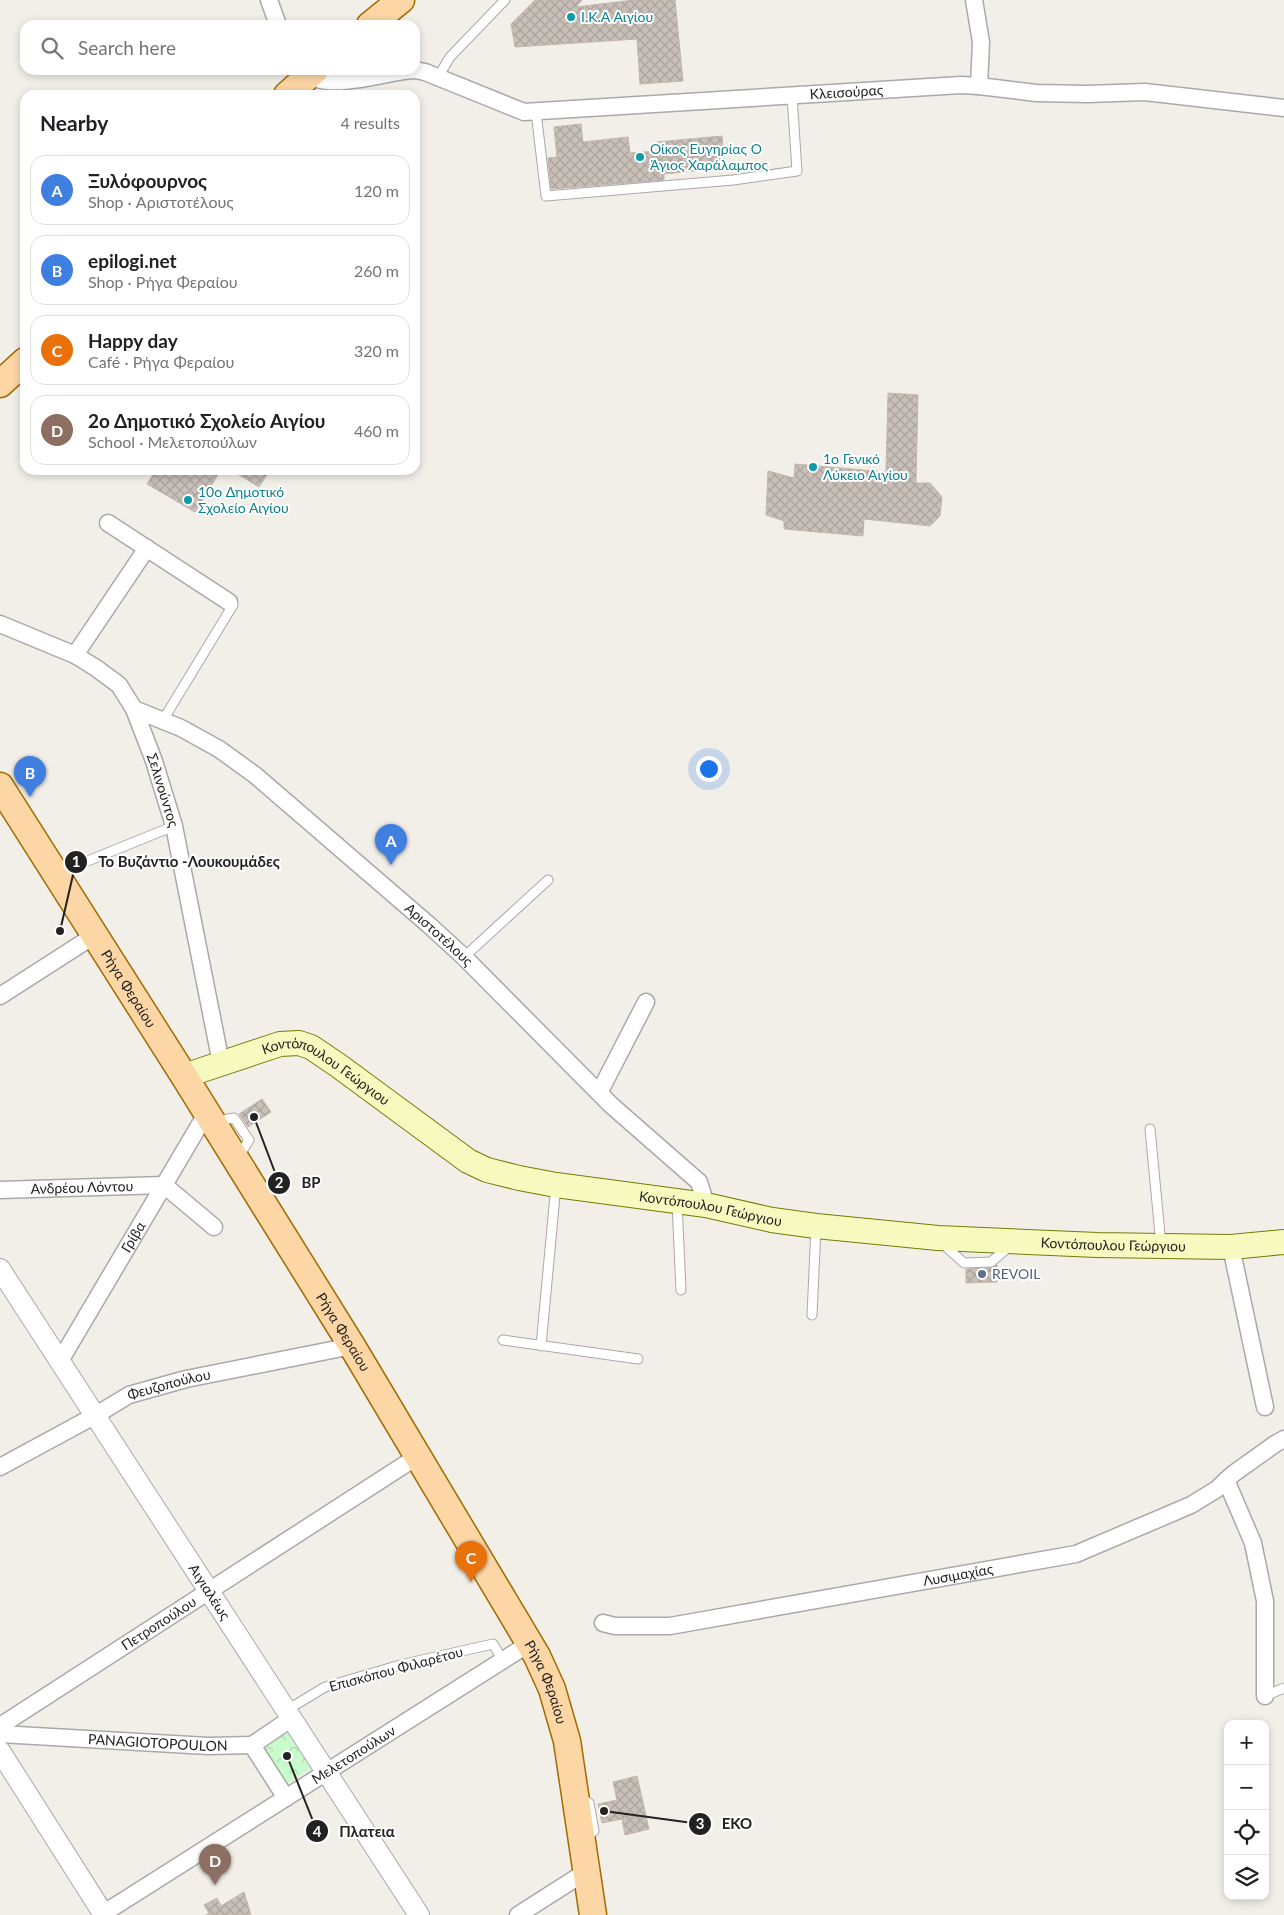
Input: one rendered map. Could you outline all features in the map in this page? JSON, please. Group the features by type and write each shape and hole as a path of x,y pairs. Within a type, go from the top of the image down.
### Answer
{"main road":[{"path":"376,20 401,0"},
{"path":"292,90 306,75"},
{"path":"0,384 20,366"},
{"name":"Ρήγα Φεραίου","path":"0,786 7,812 56,874 184,1076 352,1346 530,1643 545,1672 567,1741 593,1915"},
{"name":"Κοντόπουλου Γεώργιου","path":"184,1076 280,1044 299,1042 311,1047 339,1066 468,1161 487,1170 556,1185 706,1205 772,1220 938,1238 1015,1242 1232,1247 1284,1242"}],"street":[{"path":"269,0 276,20"},
{"path":"974,0 981,42 979,86"},
{"name":"Κλεισούρας","path":"420,71 524,112 979,86 1036,93 1145,92 1284,108"},
{"name":"Κλεισούρας","path":"312,75 319,81 344,82 385,75"},
{"path":"108,523 229,602"},
{"path":"75,655 147,548"},
{"name":"Σελινούντος","path":"0,624 75,655 111,678 127,696 134,709 154,761 174,826 221,1063"},
{"name":"Αριστοτέλους","path":"134,709 181,728 219,749 255,775 464,957 599,1093 699,1182 706,1205"},
{"path":"0,996 95,935"},
{"path":"599,1093 646,1002"},
{"name":"Γρίβα","path":"60,1361 164,1185 209,1118"},
{"path":"164,1185 214,1228"},
{"name":"Ανδρέου Λόντου","path":"0,1190 164,1185"},
{"path":"1232,1247 1265,1407"},
{"name":"Αιγιαλέως","path":"2,1275 96,1416 420,1915"},
{"name":"Φευζοπούλου","path":"0,1467 96,1416 129,1395 177,1382 352,1346"},
{"name":"Λυσιμαχίας","path":"603,1623 614,1626 670,1626 1076,1554 1191,1505 1217,1489 1226,1480 1284,1439"},
{"name":"Πετροπούλου","path":"0,1726 418,1456"},
{"path":"1226,1480 1253,1543 1265,1601 1265,1696"},
{"name":"Μελετοπούλων","path":"103,1915 530,1643"},
{"path":"286,1798 252,1745 289,1714"},
{"name":"PANAGIOTOPOULON","path":"0,1734 208,1746 252,1745"},
{"path":"0,1751 103,1915"},
{"path":"518,1915 586,1871"}],"lane":[{"path":"438,77 450,57 505,0"},
{"path":"536,112 546,196 733,180 797,171 792,96"},
{"path":"163,720 233,605 229,602"},
{"path":"56,874 174,826"},
{"path":"464,957 548,880"},
{"path":"1150,1129 1162,1246"},
{"path":"540,1346 556,1185"},
{"path":"677,1200 681,1290"},
{"path":"812,1315 816,1226"},
{"path":"504,1340 638,1359"},
{"name":"Επισκόπου Φιλαρέτου","path":"289,1714 325,1686 410,1663 493,1644 503,1661"},
{"path":"1265,1696 1284,1688"}],"green space":[{"path":"289,1728 314,1766 285,1785 260,1747"}],"building":[{"path":"535,0 582,0 576,7 634,0 675,0 683,81 640,84 637,39 515,47 511,24"},
{"name":"Οίκος Ευγηρίας Ο Άγιος Χαράλαμπος","path":"581,124 583,142 628,137 630,153 658,151 657,142 722,136 725,168 664,174 664,180 551,189 548,158 557,157 554,127"},
{"name":"1o Γενικό Λύκειο Αιγίου","path":"888,393 918,395 916,483 930,483 942,497 940,516 930,526 864,519 863,536 784,529 784,521 766,515 768,471 794,478 795,464 886,472"},
{"name":"10o Δημοτικό Σχολείο Αιγίου","path":"153,475 218,475 195,512 147,484"},
{"path":"239,475 267,475 259,487"},
{"path":"262,1099 271,1112 248,1127 239,1114"},
{"path":"997,1265 997,1282 966,1283 966,1269 991,1268"},
{"path":"637,1776 649,1829 625,1835 622,1819 602,1823 598,1804 617,1800 613,1782"},
{"path":"244,1892 251,1915 206,1915 209,1913 204,1905 217,1898 221,1906"}],"place":[{"name":"Ι.Κ.Α Αιγίου","path":"571,17"},
{"name":"Οίκος Ευγηρίας Ο Άγιος Χαράλαμπος","path":"640,157"},
{"name":"1o Γενικό Λύκειο Αιγίου","path":"813,467"},
{"name":"10o Δημοτικό Σχολείο Αιγίου","path":"188,500"},
{"name":"epilogi.net","path":"30,797"},
{"name":"Ξυλόφουρνος","path":"391,865"},
{"name":"Το Βυζάντιο -Λουκουμάδες","path":"60,931"},
{"name":"BP","path":"254,1117"},
{"name":"REVOIL","path":"982,1274"},
{"name":"Happy day","path":"471,1582"},
{"name":"Πλατεια","path":"287,1756"},
{"name":"EKO","path":"604,1811"},
{"name":"2ο Δημοτικό Σχολείο Αιγίου","path":"215,1885"}]}
